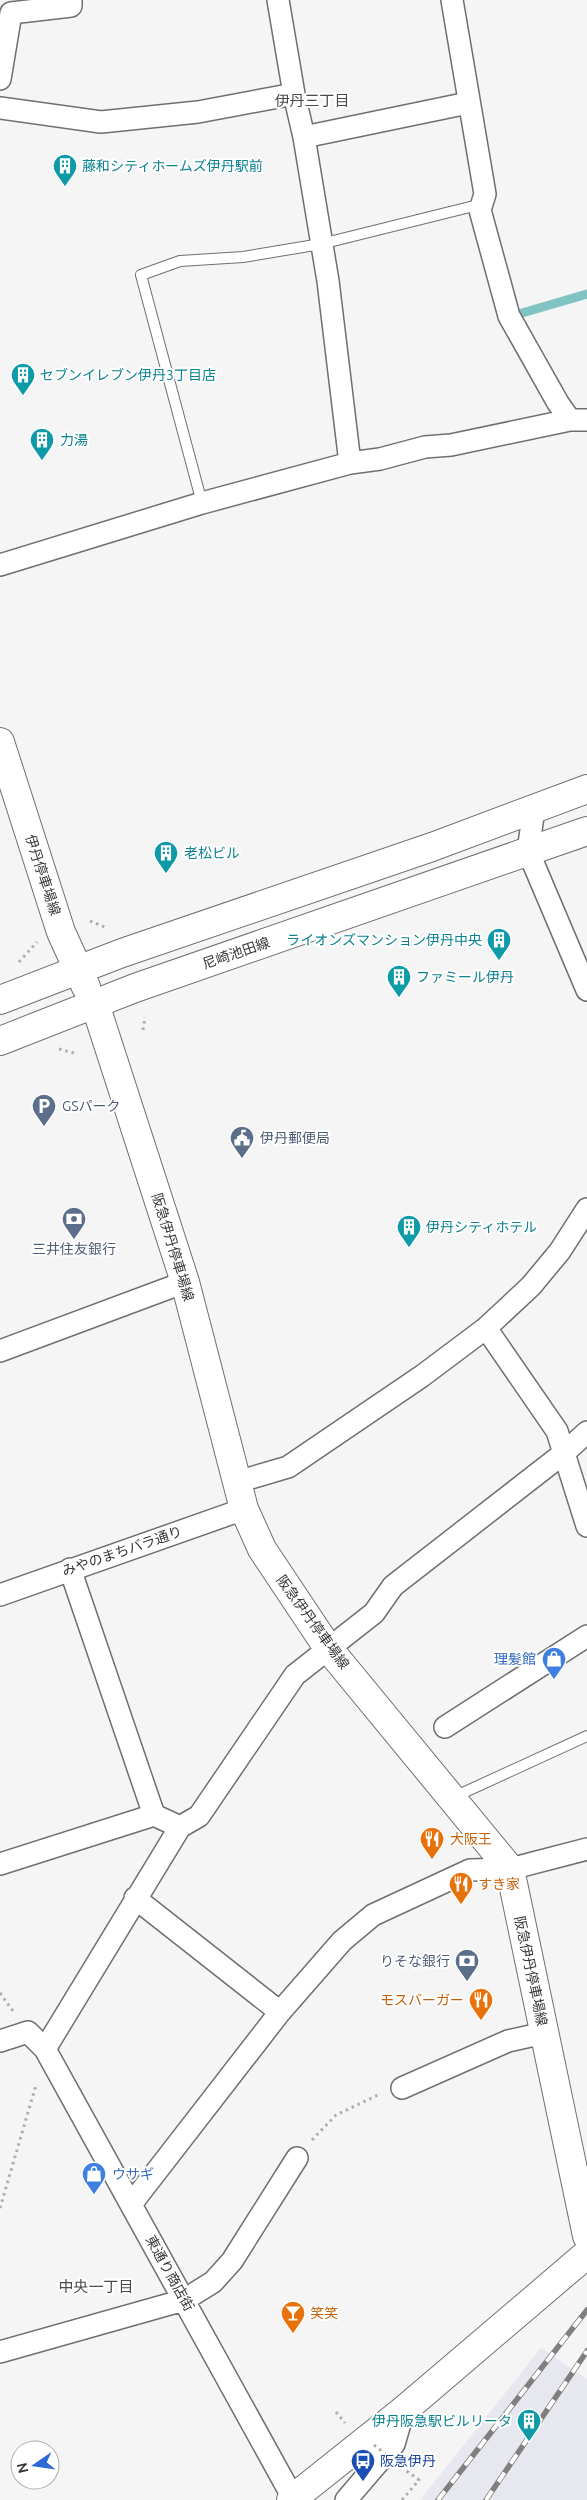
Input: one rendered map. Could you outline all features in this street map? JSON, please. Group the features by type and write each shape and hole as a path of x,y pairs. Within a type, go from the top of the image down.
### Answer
{"main road":[{"name":"伊丹停車場線","path":"0,742 61,932 77,971 95,1004"},
{"path":"0,1000 122,953 432,846 587,789"},
{"name":"尼崎池田線","path":"0,1041 135,988 587,831"},
{"name":"阪急伊丹停車場線","path":"95,1004 185,1282 244,1509 262,1550 328,1648 510,1869 587,2236"},
{"path":"292,2499 404,2410 587,2254"}],"street":[{"path":"0,79 12,12 72,6 71,0"},
{"path":"278,0 294,94 304,137 328,281 350,463"},
{"path":"452,0 485,194 480,210 509,316 558,403 579,420"},
{"path":"0,108 102,122 198,112 294,94"},
{"path":"304,137 468,103"},
{"path":"0,565 202,503 350,463 380,459 425,447 451,445 579,420"},
{"path":"534,809 528,851 587,990"},
{"path":"237,1482 288,1467 422,1376 486,1328 531,1286 560,1251 587,1209"},
{"path":"0,1352 185,1282"},
{"path":"486,1328 557,1430 587,1526"},
{"path":"45,2049 135,1898 180,1827 199,1816 295,1675 374,1613 393,1586 564,1453 587,1432"},
{"name":"みやのまちバラ通り","path":"0,1595 244,1509"},
{"path":"70,1569 154,1815"},
{"path":"445,1727 587,1636"},
{"path":"0,1864 154,1815 180,1827"},
{"path":"132,2203 280,2012 342,1940 373,1915 470,1870 510,1869 587,1850"},
{"path":"135,1898 280,2012"},
{"name":"東通り商店街","path":"0,2041 28,2032 45,2049 132,2203 292,2499"},
{"path":"402,2088 508,2041 544,2033"},
{"path":"0,2352 184,2300 213,2282 232,2261 297,2158"},
{"path":"346,2500 394,2444 404,2410"}],"lane":[{"path":"202,503 142,275 180,261 243,257 321,244 482,204"},
{"path":"452,1798 587,1736"}],"path":[{"path":"90,921 115,931"},
{"path":"16,965 39,940"},
{"path":"143,1030 145,1017"},
{"path":"54,1048 77,1054"},
{"path":"0,1993 14,2013"},
{"path":"0,2208 45,2049"},
{"path":"297,2158 336,2115 363,2101 402,2088"},
{"path":"374,2445 419,2480 402,2500"}],"shaded area":[{"name":"伊丹阪急駅ビルリータ","path":"541,2348 587,2379 587,2500 420,2500"}],"waterway":[{"path":"522,313 587,294"}],"railway":[{"path":"438,2500 587,2310"},
{"path":"486,2500 587,2351"}],"place":[{"name":"藤和シティホームズ伊丹駅前","path":"65,187"},
{"name":"セブンイレブン伊丹3丁目店","path":"23,396"},
{"name":"力湯","path":"42,461"},
{"name":"老松ビル","path":"166,874"},
{"name":"ライオンズマンション伊丹中央","path":"499,961"},
{"name":"ファミール伊丹","path":"399,998"},
{"name":"GSパーク","path":"44,1127"},
{"name":"伊丹郵便局","path":"242,1159"},
{"name":"三井住友銀行","path":"74,1240"},
{"name":"伊丹シティホテル","path":"409,1248"},
{"name":"理髪館","path":"554,1680"},
{"name":"大阪王","path":"432,1860"},
{"name":"すき家","path":"461,1905"},
{"name":"りそな銀行","path":"467,1982"},
{"name":"モスバーガー","path":"481,2021"},
{"name":"ウサギ","path":"94,2195"},
{"name":"笑笑","path":"293,2334"},
{"name":"伊丹阪急駅ビルリータ","path":"529,2442"},
{"name":"阪急伊丹","path":"363,2482"}],"district":[{"name":"伊丹三丁目","path":"312,100"},
{"name":"中央一丁目","path":"96,2286"}]}
